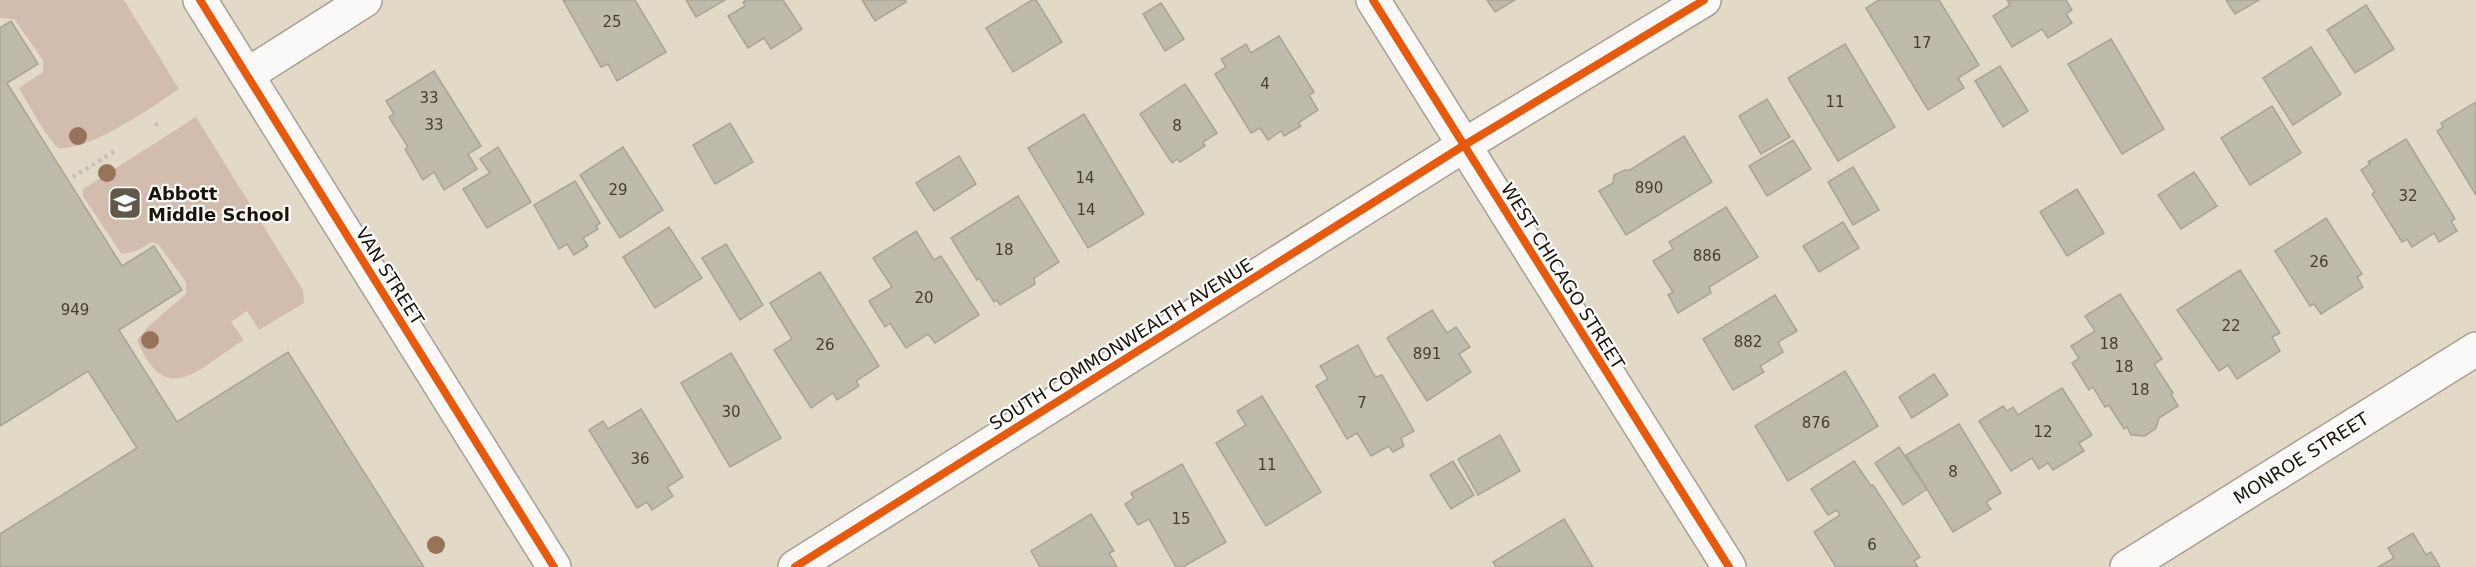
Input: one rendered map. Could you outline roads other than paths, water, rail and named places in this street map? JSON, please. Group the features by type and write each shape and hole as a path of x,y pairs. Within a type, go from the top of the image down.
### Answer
{"street":[{"name":"VAN STREET","path":"200,0 554,567"},
{"path":"247,75 365,0"},
{"name":"WEST CHICAGO STREET","path":"1373,0 1729,567"},
{"name":"SOUTH COMMONWEALTH AVENUE","path":"795,567 1463,146 1704,0"},
{"name":"MONROE STREET","path":"2127,567 2476,350"}],"place":[{"name":"Abbott Middle School","path":"125,203"}]}
